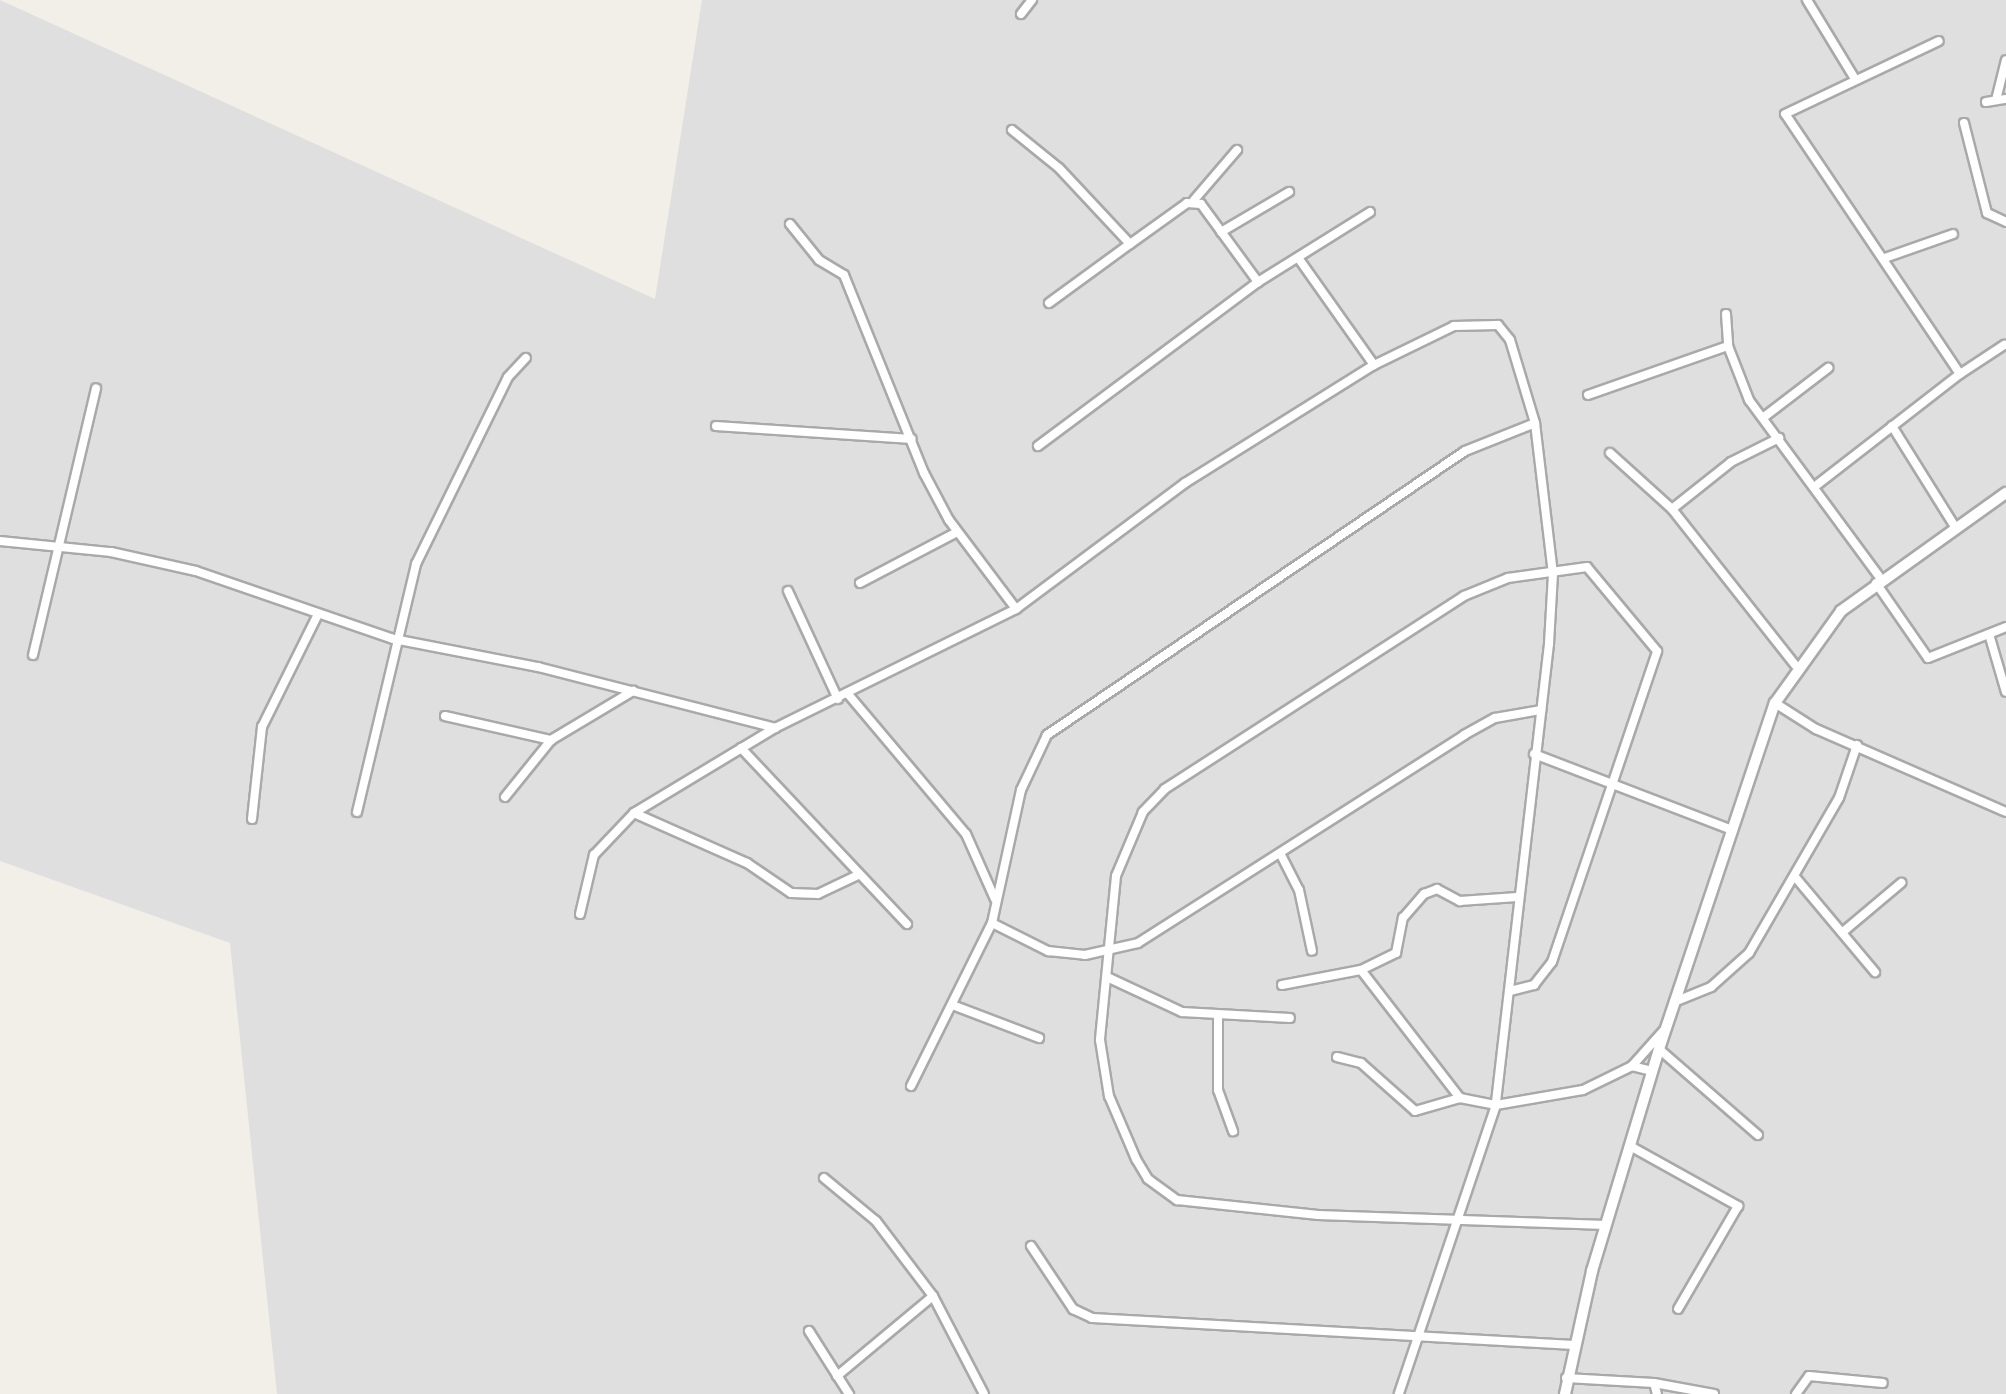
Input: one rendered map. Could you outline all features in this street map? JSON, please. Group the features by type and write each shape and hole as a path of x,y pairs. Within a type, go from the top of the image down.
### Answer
{"street":[{"path":"1021,14 1032,0"},
{"path":"1807,0 1855,79"},
{"path":"1939,41 1791,108 1786,121 1885,258 1960,374"},
{"path":"1996,100 2006,60"},
{"path":"1964,123 1987,213 2006,222"},
{"path":"1012,130 1059,168 1130,244"},
{"path":"1049,303 1194,200 1237,150"},
{"path":"1221,232 1289,192"},
{"path":"1194,200 1258,282"},
{"path":"1038,446 1258,282 1370,212"},
{"path":"790,224 819,260 844,275 912,439 957,532 1016,609"},
{"path":"1885,258 1953,234"},
{"path":"1299,259 1374,365"},
{"path":"1726,314 1728,346 1764,417 1818,484 1928,658 2006,627"},
{"path":"580,914 594,855 634,813 775,728 1016,609 1185,483 1374,365 1454,326 1498,325 1510,340 1535,423 1553,574 1541,710 1517,897 1510,991 1496,1105 1399,1394"},
{"path":"1818,484 1960,374 2004,345"},
{"path":"1588,395 1728,346"},
{"path":"357,812 394,639 416,564 508,377 526,358"},
{"path":"1764,417 1828,368"},
{"path":"33,655 61,547 66,496 96,388"},
{"path":"911,1086 955,1006 992,923 995,900 1032,760 1063,720 1465,451 1535,423"},
{"path":"716,426 912,439"},
{"path":"1892,426 1955,527"},
{"path":"1672,509 1731,462 1779,438"},
{"path":"1610,453 1672,509 1795,665"},
{"path":"1565,1394 1574,1345 1606,1225 1652,1071 1729,829 1775,703 1795,665 1878,580 2006,493"},
{"path":"860,583 957,532"},
{"path":"0,541 61,547 196,571 394,639 633,691 775,728"},
{"path":"1510,991 1534,985 1552,962 1657,651 1587,567 1508,578 1464,596 1165,789 1143,812 1124,853 1107,952 1100,1040 1109,1096 1136,1159 1160,1190 1177,1200 1318,1215 1460,1216 1606,1225"},
{"path":"788,591 838,699"},
{"path":"252,819 262,727 318,614"},
{"path":"1989,634 2006,692"},
{"path":"505,797 551,740 633,691"},
{"path":"848,694 966,834 995,900"},
{"path":"1775,703 1857,745 2006,812"},
{"path":"992,923 1048,951 1107,952 1174,926 1464,735 1495,718 1541,710"},
{"path":"445,716 551,740"},
{"path":"1674,1002 1733,971 1796,878 1839,798 1857,745"},
{"path":"741,748 907,924"},
{"path":"1534,754 1611,780 1729,829"},
{"path":"634,813 747,863 791,893 818,894 858,875"},
{"path":"1281,855 1299,890 1312,951"},
{"path":"1796,878 1844,931 1875,972"},
{"path":"1844,931 1901,883"},
{"path":"1282,985 1361,970 1396,953 1403,918 1424,894 1437,889 1460,901 1517,897"},
{"path":"1361,970 1460,1098"},
{"path":"1107,977 1182,1012 1218,1017 1290,1018"},
{"path":"955,1006 1039,1038"},
{"path":"1218,1017 1218,1090 1233,1131"},
{"path":"1337,1057 1361,1063 1403,1107 1433,1110 1460,1098 1496,1105 1583,1090 1632,1066 1665,1029"},
{"path":"1659,1049 1758,1135"},
{"path":"1632,1066 1652,1071"},
{"path":"1630,1146 1738,1206 1678,1309"},
{"path":"824,1178 876,1221 933,1296 984,1394"},
{"path":"1031,1246 1073,1309 1092,1318 1574,1345"},
{"path":"837,1376 933,1296"},
{"path":"809,1331 849,1394"},
{"path":"1796,1394 1809,1376 1883,1383"},
{"path":"1566,1378 1654,1383 1714,1394"},
{"path":"1654,1383 1657,1394"}],"shaded area":[{"path":"0,0 655,299 702,0 2006,0 2006,1394 277,1394 230,943 0,861"}]}
